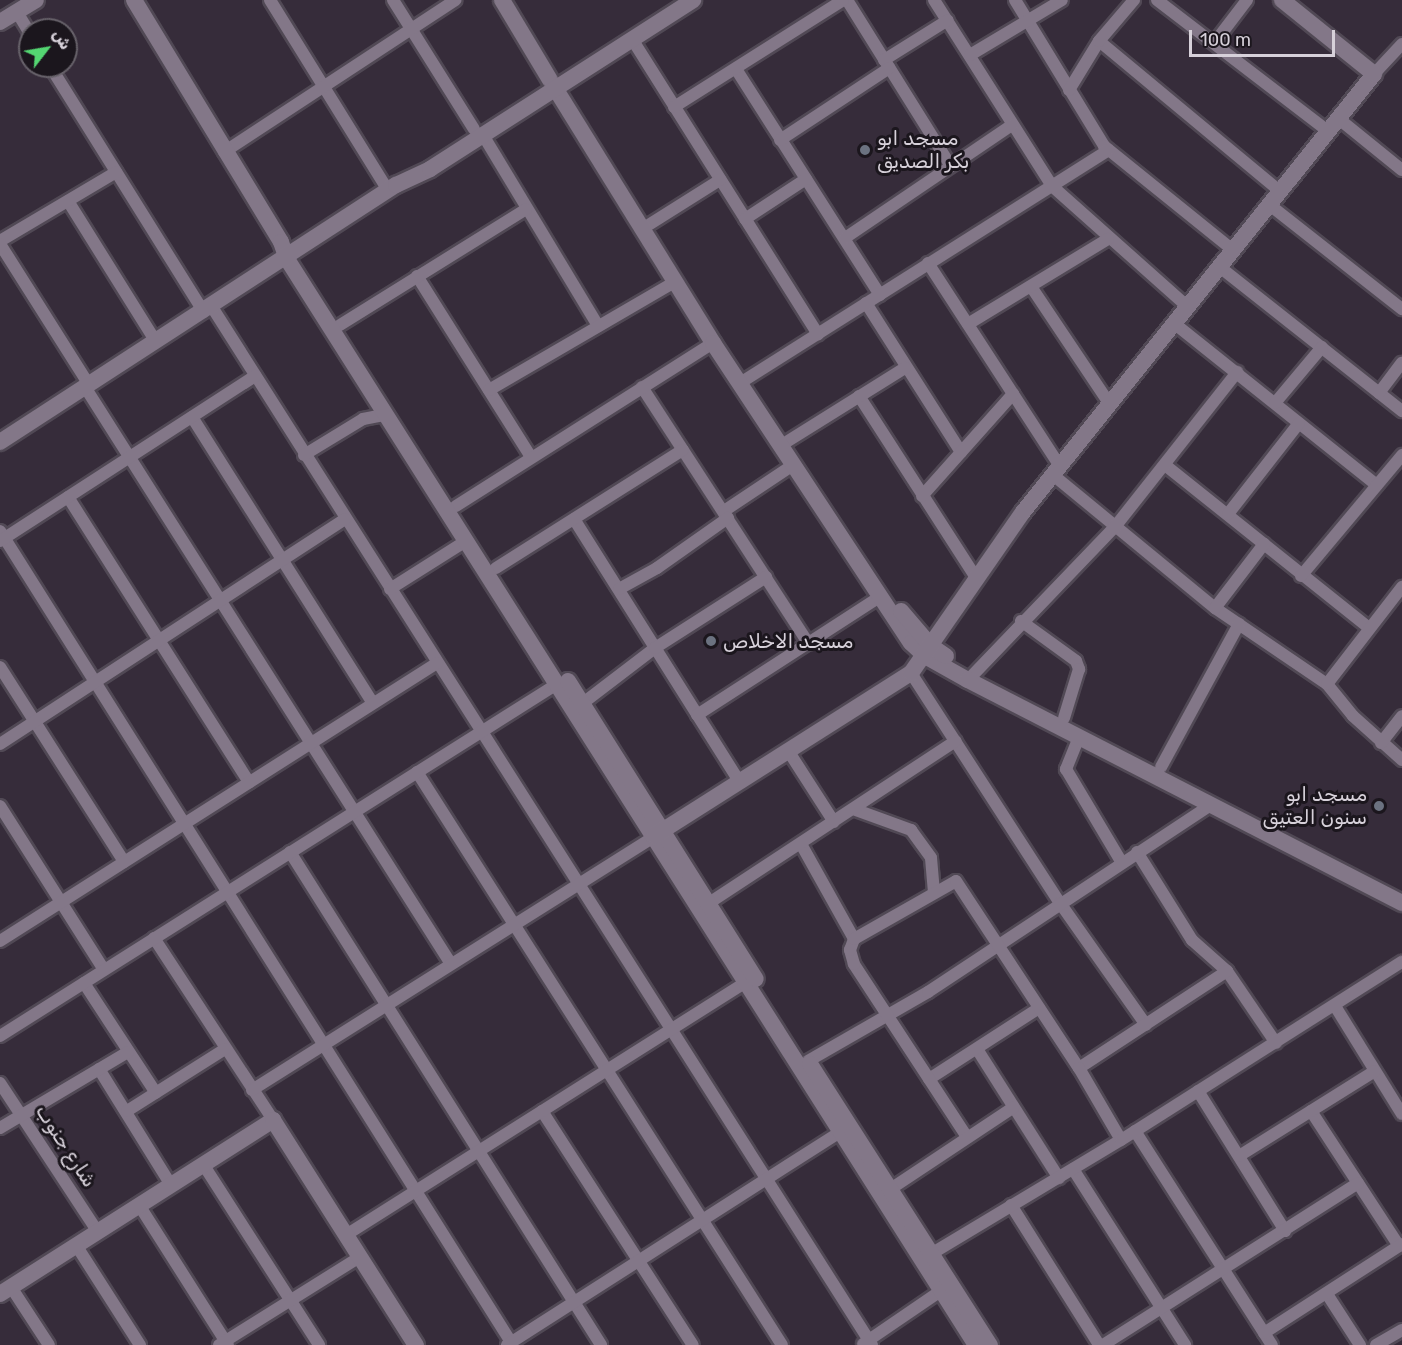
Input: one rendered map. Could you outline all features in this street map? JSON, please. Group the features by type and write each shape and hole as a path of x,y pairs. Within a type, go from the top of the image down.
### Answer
{"street":[{"path":"0,22 11,8 36,0"},
{"path":"134,0 224,152 281,242 340,325 346,342 384,415 442,494 456,506 583,703 745,982 840,1132 927,1256 976,1345"},
{"path":"270,0 392,188"},
{"path":"393,0 598,326"},
{"path":"224,152 325,88 455,0"},
{"path":"502,0 650,224 793,465 878,598 911,643 1079,737 1402,903"},
{"path":"2,436 87,386 291,256 392,188 417,165 478,132 553,79 674,0"},
{"path":"553,79 632,39 693,0"},
{"path":"674,107 845,0 950,165"},
{"path":"934,0 1052,186 1108,239 1188,307"},
{"path":"1015,0 1108,150 1234,251"},
{"path":"970,55 1062,0"},
{"path":"1070,90 1099,41 1134,0"},
{"path":"1157,0 1334,126 1402,170"},
{"path":"1215,42 1247,0"},
{"path":"1282,0 1374,74"},
{"path":"780,140 948,20"},
{"path":"632,39 818,334"},
{"path":"1099,41 1281,192"},
{"path":"252,1089 576,882 740,783 911,673 928,651 975,576 1109,403 1221,268 1374,74 1402,44"},
{"path":"736,69 880,295"},
{"path":"57,78 116,172 255,376 767,1178 868,1344 946,1287"},
{"path":"553,79 713,343 788,441 880,583 928,651"},
{"path":"845,238 1012,125"},
{"path":"743,380 1108,150"},
{"path":"116,172 0,243 353,813 450,964"},
{"path":"745,219 806,179"},
{"path":"650,224 720,180"},
{"path":"68,201 156,342"},
{"path":"1270,206 1402,309"},
{"path":"340,325 526,209"},
{"path":"968,324 1032,288 1108,239"},
{"path":"291,256 442,494 466,541 557,684 658,834 709,903 808,1061 892,1188 927,1256"},
{"path":"928,263 1013,394 1056,471 1114,528 1215,608 1327,684 1381,743 1402,760"},
{"path":"1221,268 1402,411"},
{"path":"417,276 531,457"},
{"path":"489,390 676,281"},
{"path":"1032,288 1109,403"},
{"path":"866,303 905,368 961,452"},
{"path":"1175,324 1377,486"},
{"path":"456,506 713,343"},
{"path":"1275,403 1322,347"},
{"path":"1379,393 1402,363"},
{"path":"788,441 905,368"},
{"path":"972,676 1022,621 1114,528 1237,372"},
{"path":"255,376 68,497 1,537 230,891 509,1344 840,1132"},
{"path":"642,387 809,644"},
{"path":"922,496 1013,394"},
{"path":"859,396 975,576"},
{"path":"304,454 363,419 384,415"},
{"path":"192,417 284,559 373,703"},
{"path":"1228,514 1299,423"},
{"path":"496,568 683,450"},
{"path":"1301,576 1402,455"},
{"path":"619,589 657,568 793,465"},
{"path":"1165,465 1228,514 1301,576 1369,628"},
{"path":"68,497 249,782"},
{"path":"0,744 345,519"},
{"path":"574,519 740,783"},
{"path":"390,589 466,541"},
{"path":"1215,608 1264,544"},
{"path":"583,703 655,648 766,577"},
{"path":"1327,684 1402,587"},
{"path":"697,715 878,598"},
{"path":"1022,621 1076,661 1079,669 1064,718"},
{"path":"1161,767 1239,624"},
{"path":"0,941 187,824 309,741 437,663"},
{"path":"0,667 124,862"},
{"path":"911,673 1060,903 1146,1024"},
{"path":"972,676 1064,718 1402,892"},
{"path":"0,1036 557,684"},
{"path":"1381,743 1402,716"},
{"path":"1079,737 1066,769 1122,862"},
{"path":"709,903 856,810 956,741"},
{"path":"789,752 834,822"},
{"path":"417,772 605,1071 782,1345"},
{"path":"808,1061 888,1015 1211,805"},
{"path":"0,806 104,970"},
{"path":"856,810 911,830 931,858 934,892"},
{"path":"801,844 854,939"},
{"path":"290,852 601,1345"},
{"path":"1137,852 1192,940 1227,971 1276,1042"},
{"path":"967,1137 854,964 850,950 854,939 934,892 958,882 1079,1068 1121,1140"},
{"path":"154,938 416,1345"},
{"path":"927,1256 1059,1178 1335,1006 1400,969"},
{"path":"1079,1068 1227,971"},
{"path":"346,1235 745,982"},
{"path":"84,983 156,1093"},
{"path":"1335,1006 1402,1114"},
{"path":"929,1079 1040,1008"},
{"path":"127,1111 225,1049"},
{"path":"977,1049 1059,1178"},
{"path":"0,1128 128,1052"},
{"path":"99,1069 171,1185"},
{"path":"1239,1156 1376,1071"},
{"name":"شارع جنوب","path":"0,1083 98,1232"},
{"path":"1198,1091 1285,1232"},
{"path":"892,1188 1014,1107"},
{"path":"542,1111 693,1345"},
{"path":"1264,1333 1400,1245 1311,1111"},
{"path":"49,1345 6,1290 273,1120"},
{"path":"1135,1131 1272,1345"},
{"path":"203,1164 320,1345"},
{"path":"1073,1169 1185,1345"},
{"path":"1011,1205 1101,1345 1285,1232 1358,1183"},
{"path":"139,1205 224,1344 360,1257"},
{"path":"76,1245 140,1345"},
{"path":"946,1287 990,1345"},
{"path":"1327,1294 1360,1345"},
{"path":"1376,1345 1402,1330"}],"place":[{"name":"مسجد ابو بكر الصديق","path":"865,150"},
{"name":"مسجد الاخلاص","path":"711,641"},
{"name":"مسجد ابو سنون العتيق","path":"1379,806"}]}
